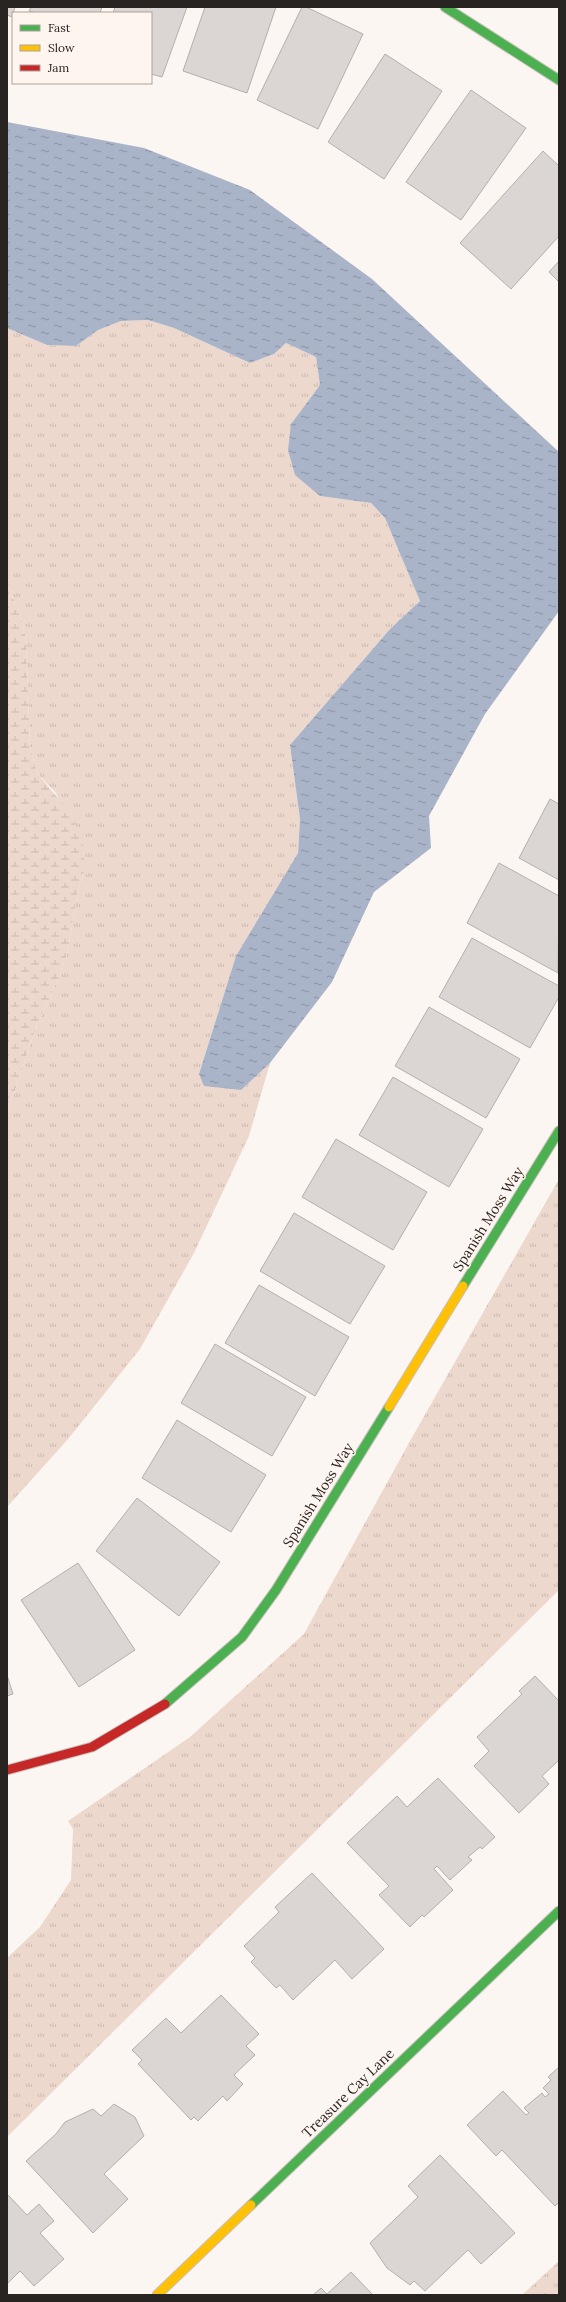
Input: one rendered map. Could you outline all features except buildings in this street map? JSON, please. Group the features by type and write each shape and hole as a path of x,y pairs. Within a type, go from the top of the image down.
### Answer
{"street":[{"path":"445,7 559,80"},
{"name":"Spanish Moss Way","path":"7,1770 92,1747 159,1709 196,1679 242,1637 276,1590 559,1131"},
{"name":"Treasure Cay Lane","path":"157,2295 559,1911"}],"green space":[{"path":"148,320 174,328 250,363 274,354 286,343 316,357 320,385 291,424 320,496 371,503 385,518 420,601 390,629 290,745 300,819 298,853 236,956 199,1074 240,1090 270,1063 249,1136 194,1253 140,1349 69,1438 7,1507 7,1114 37,1025 60,975 68,950 77,895 85,869 56,793 37,773 30,747 26,639 20,613 7,584 7,328 47,345 76,346 98,330 121,321"},
{"path":"7,584 20,613 26,639 30,747 37,773 72,815 83,842 85,869 77,895 68,950 60,975 37,1025 7,1114"},
{"path":"559,1179 559,1590 7,2137 7,1958 40,1927 71,1880 73,1829 68,1821 190,1737 304,1634 410,1441"},
{"path":"559,2261 559,2295 522,2295"}],"water":[{"path":"7,122 144,148 250,190 372,279 559,452 559,611 485,714 429,816 431,848 374,892 332,982 270,1063 241,1090 204,1086 199,1074 236,956 298,853 300,819 290,745 390,629 420,601 385,518 371,503 320,496 295,475 288,450 291,424 320,385 316,357 286,343 274,354 250,363 174,328 148,320 121,321 98,330 76,346 47,345 7,328"}],"traffic: fast":[{"path":"445,7 559,80"},
{"path":"463,1286 559,1131"},
{"path":"165,1704 242,1637 276,1590 389,1407"},
{"path":"251,2205 559,1911"}],"traffic: slow":[{"path":"389,1407 463,1286"},
{"path":"157,2295 251,2205"}],"traffic: jam":[{"path":"7,1770 92,1747 165,1704"}]}
